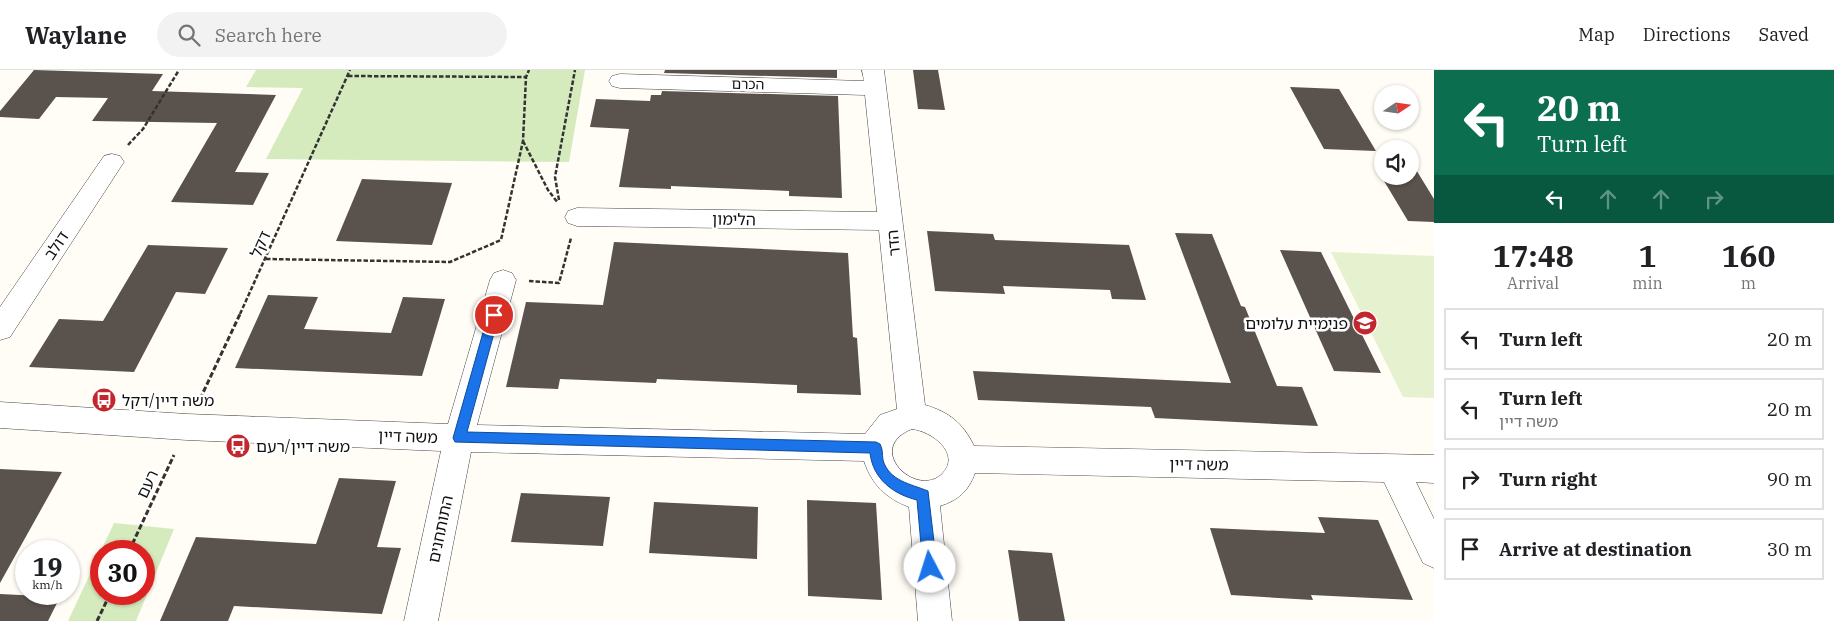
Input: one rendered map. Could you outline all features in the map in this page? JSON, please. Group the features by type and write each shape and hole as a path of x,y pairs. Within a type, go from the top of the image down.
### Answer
{"street":[{"name":"הכרם","path":"620,81 874,79"},
{"name":"הדר","path":"874,79 912,416"},
{"name":"דולב","path":"0,329 112,162"},
{"name":"הלימון","path":"577,217 891,221"},
{"name":"התותחנים","path":"421,621 459,438 503,280"},
{"name":"משה דיין","path":"0,415 187,427 459,438 876,448"},
{"path":"912,416 926,418 940,424 952,433 960,445 963,458 961,473 953,485 940,493 923,495 908,492 894,485 884,474 877,461 876,448 879,435 887,426 898,419 912,416"},
{"name":"משה דיין","path":"963,458 1434,470"},
{"path":"1393,469 1434,552"},
{"path":"923,495 935,621"}],"path":[{"path":"112,162 143,129 179,70"},
{"name":"דקל","path":"187,427 266,259 350,70"},
{"path":"266,259 450,262 501,240 522,141 526,77 529,70"},
{"path":"522,141 548,190 560,206 555,177 575,70"},
{"path":"348,76 526,77"},
{"path":"503,280 559,283 577,217"},
{"name":"רעם","path":"134,540 187,427"},
{"path":"97,621 105,605"}],"green space":[{"path":"256,70 585,70 569,162 266,159 303,88 246,87"},
{"path":"1331,252 1434,256 1434,398 1403,397"},
{"path":"114,523 174,529 155,575 155,540 106,540"},
{"path":"90,574 90,605 143,605 136,621 68,621 76,605 80,605 80,595"}],"building":[{"path":"34,70 163,74 152,91 276,95 235,172 269,173 253,205 171,202 217,123 92,121 108,98 56,97 39,119 0,117 0,111"},
{"path":"665,70 837,70 837,78 664,73"},
{"path":"913,70 938,70 945,110 918,109"},
{"path":"1290,87 1339,89 1374,148 1374,151 1324,149"},
{"path":"662,91 838,96 842,198 789,196 789,191 671,186 671,189 619,187 629,129 590,127 596,99 650,101 651,95 661,95"},
{"path":"1419,175 1434,199 1434,222 1408,221 1386,185 1419,185"},
{"path":"362,179 452,183 432,245 336,241"},
{"path":"927,231 993,234 995,240 1129,245 1146,300 1112,299 1110,290 1003,286 1005,294 935,291"},
{"path":"1175,233 1212,234 1241,306 1245,307 1277,386 1302,387 1318,426 1155,418 1151,407 978,400 973,371 1231,383"},
{"path":"614,242 848,253 853,337 857,338 861,395 797,393 797,385 657,379 656,383 560,379 558,389 506,387 526,302 603,305"},
{"path":"148,245 228,248 205,294 176,292 134,372 29,367 59,319 103,321"},
{"path":"1280,250 1321,252 1381,373 1334,371"},
{"path":"268,295 318,297 304,329 391,333 403,297 445,299 422,376 235,368"},
{"path":"0,469 62,472 24,540 15,540 15,556 0,583"},
{"path":"339,478 396,481 377,547 401,548 382,614 234,606 228,621 160,621 196,537 316,544"},
{"path":"521,493 610,497 603,546 511,542"},
{"path":"807,500 876,503 882,600 808,596"},
{"path":"654,502 758,507 757,559 649,553"},
{"path":"1318,517 1378,520 1413,600 1311,595 1313,600 1231,595 1210,528 1325,533"},
{"path":"1008,550 1052,553 1065,621 1019,621"},
{"path":"0,594 15,595 15,605 56,605 48,621 0,621"}],"place":[{"name":"פנימיית עלומים","path":"1365,323"},
{"name":"משה דיין/דקל","path":"104,400"},
{"name":"משה דיין/רעם","path":"238,446"}],"route":[{"path":"494,315 459,438 876,448 877,461 884,474 894,485 908,492 923,495 930,567"}]}
